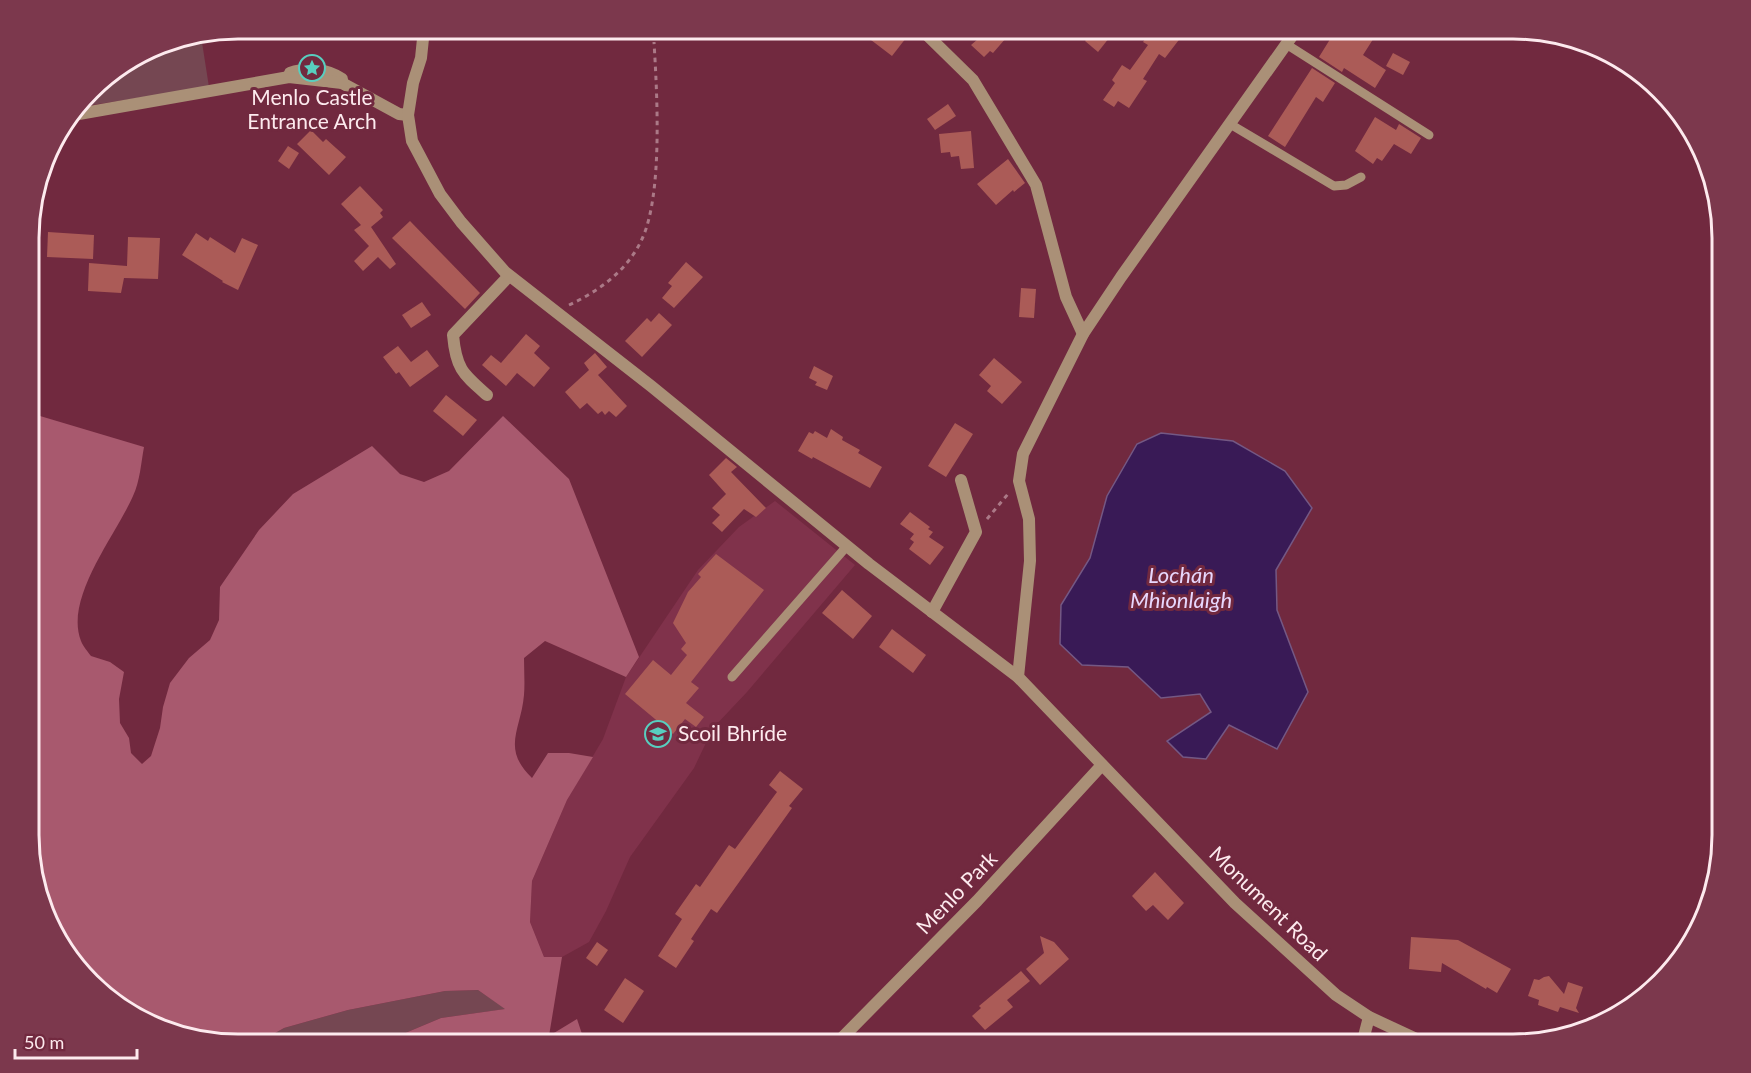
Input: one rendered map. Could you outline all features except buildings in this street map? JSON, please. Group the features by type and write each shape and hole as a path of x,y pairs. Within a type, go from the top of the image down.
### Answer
{"street":[{"name":"Monument Road","path":"423,39 408,115 412,141 440,194 461,222 510,276 755,469 848,546 1018,677 1235,903 1336,994 1370,1017 1405,1034"},
{"path":"932,39 973,80 1036,185 1066,297 1083,334"},
{"path":"1018,677 1030,561 1029,519 1019,481 1023,454 1083,334 1289,39"},
{"path":"83,113 289,77 342,83 399,114 408,115"},
{"path":"487,396 464,374 455,357 453,335 510,276"},
{"path":"932,612 976,532 961,480"},
{"name":"Menlo Park","path":"846,1034 977,901 1102,765"},
{"path":"1365,1034 1370,1017"}],"lane":[{"path":"1286,44 1429,135"},
{"path":"1230,124 1334,186 1346,185 1361,177"},
{"path":"732,677 848,546"}],"path":[{"path":"556,311 592,294 622,269 642,239 649,217 654,180 656,120 654,42"},
{"path":"976,532 1019,481"}],"shaded area":[{"path":"202,43 209,87 90,105 107,88 138,66 162,54"},
{"path":"39,416 144,447 135,490 94,567 80,606 78,624 81,641 91,656 110,662 124,672 119,699 120,723 129,738 131,753 142,764 151,756 170,683 189,658 210,640 219,620 220,587 259,530 293,494 372,446 400,474 424,482 449,471 503,416 569,479 639,657 626,677 545,641 524,658 524,695 515,738 517,757 523,767 532,778 548,753 569,753 593,757 567,800 532,881 530,922 544,957 562,957 549,1034 403,1034 441,1018 505,1009 478,990 445,991 348,1010 284,1028 274,1034 212,1032 174,1023 150,1013 127,1000 97,976 66,935 50,899 43,874 39,835"},
{"name":"Scoil Bhríde","path":"775,501 855,565 747,692 713,728 694,768 630,857 606,911 589,942 562,957 544,957 530,922 532,881 567,800 603,739 626,677 698,570 739,527"},
{"path":"478,990 506,1009 441,1018 403,1034 274,1034 284,1028 348,1010 445,991"},
{"path":"577,1019 582,1034 552,1034"}],"water":[{"name":"Lochán Mhionlaigh","path":"1161,433 1233,441 1285,471 1312,508 1276,570 1277,610 1308,692 1277,749 1229,725 1206,759 1183,757 1167,741 1211,712 1200,694 1161,698 1128,667 1082,665 1060,644 1061,605 1090,558 1107,496 1137,444"}],"place":[{"name":"Menlo Castle Entrance Arch","path":"312,68"},
{"name":"Scoil Bhríde","path":"658,734"}]}
